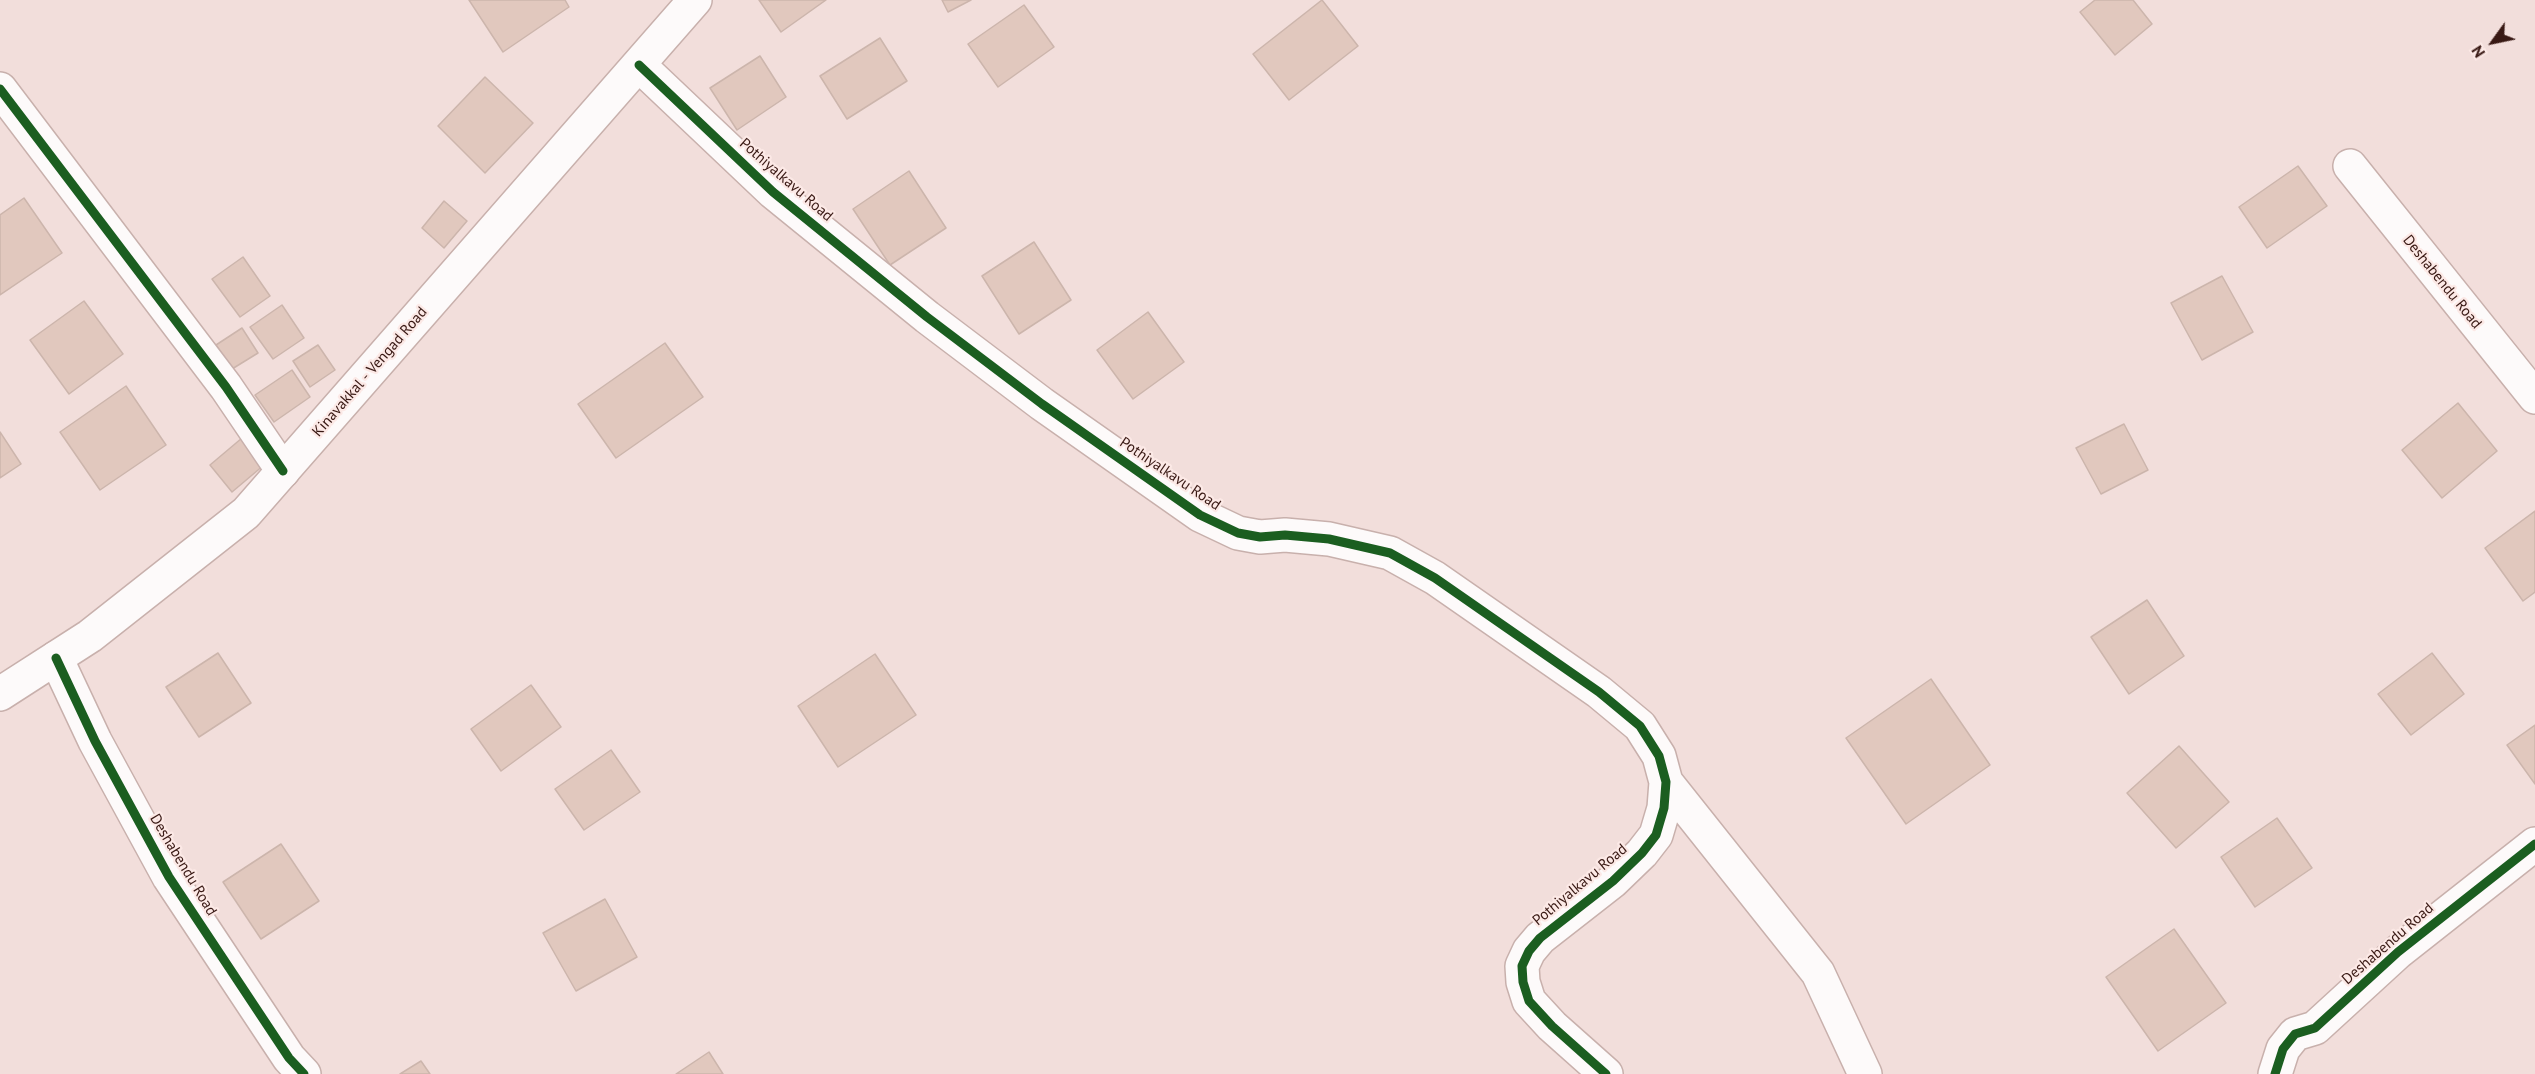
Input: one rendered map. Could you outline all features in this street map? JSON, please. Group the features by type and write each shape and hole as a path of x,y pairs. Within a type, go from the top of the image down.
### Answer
{"street":[{"name":"Kinavakkal - Vengad Road","path":"0,694 90,636 246,513 695,0"},
{"name":"Pothiyalkavu Road","path":"639,65 773,192 927,317 1042,404 1200,515 1238,533 1260,537 1285,535 1329,539 1390,553 1435,578 1599,692 1640,726 1659,756 1666,782 1664,808 1656,835 1642,853 1613,881 1540,938 1529,951 1522,966 1523,982 1529,1001 1552,1026 1606,1074"},
{"path":"0,89 226,387 283,471"},
{"name":"Deshabendu Road","path":"2350,166 2535,397"},
{"name":"Deshabendu Road","path":"56,658 95,741 169,877 289,1058 304,1074"},
{"path":"1666,782 1818,973 1865,1074"},
{"name":"Deshabendu Road","path":"2275,1074 2283,1049 2295,1034 2315,1028 2398,952 2535,844"}],"building":[{"path":"469,0 565,0 569,7 503,52"},
{"path":"759,0 826,0 781,32"},
{"path":"942,0 971,0 948,12"},
{"path":"1322,0 1358,46 1289,100 1253,54"},
{"path":"2095,0 2133,0 2152,24 2115,55 2080,12"},
{"path":"1024,5 1054,47 998,87 968,44"},
{"path":"880,38 907,81 847,119 820,76"},
{"path":"760,56 786,97 737,130 710,88"},
{"path":"485,77 533,123 485,173 438,126"},
{"path":"2298,166 2327,206 2267,248 2239,207"},
{"path":"909,171 946,228 890,265 853,209"},
{"path":"24,198 62,253 0,295 0,215"},
{"path":"444,201 467,221 444,248 422,228"},
{"path":"1034,242 1071,300 1019,334 982,276"},
{"path":"243,257 270,296 240,317 212,279"},
{"path":"2222,276 2253,332 2202,360 2171,303"},
{"path":"84,301 123,354 69,394 30,340"},
{"path":"282,305 304,338 273,359 250,327"},
{"path":"1148,312 1184,362 1133,399 1097,350"},
{"path":"242,328 258,353 232,369 216,345"},
{"path":"665,343 703,397 616,458 578,404"},
{"path":"318,345 335,370 310,387 293,361"},
{"path":"292,370 310,397 274,422 255,395"},
{"path":"126,386 166,445 100,490 60,432"},
{"path":"2458,403 2497,451 2442,498 2402,450"},
{"path":"2124,424 2148,470 2101,494 2076,448"},
{"path":"0,432 21,464 0,478"},
{"path":"242,438 264,465 232,492 210,465"},
{"path":"2535,511 2535,592 2523,601 2485,548"},
{"path":"2147,600 2184,656 2129,694 2091,637"},
{"path":"218,653 251,703 199,737 166,687"},
{"path":"2432,653 2464,694 2411,735 2378,694"},
{"path":"875,654 916,715 838,767 798,706"},
{"path":"1931,679 1990,765 1906,824 1846,738"},
{"path":"531,685 561,727 501,771 471,729"},
{"path":"2535,725 2535,784 2507,745"},
{"path":"2179,746 2229,802 2176,848 2127,793"},
{"path":"611,750 640,792 584,830 555,789"},
{"path":"2277,818 2312,868 2255,907 2221,857"},
{"path":"281,844 319,901 261,939 223,882"},
{"path":"605,899 637,957 576,991 543,933"},
{"path":"2174,929 2226,1003 2158,1051 2106,977"},
{"path":"709,1052 723,1074 676,1074"},
{"path":"421,1061 430,1074 400,1074"}],"cycle path":[{"path":"639,65 773,192 927,317 1042,404 1200,515 1238,533 1260,537 1285,535 1329,539 1390,553 1435,578 1599,692 1640,726 1659,756 1666,782 1664,808 1656,835 1642,853 1613,881 1540,938 1529,951 1522,966 1523,982 1529,1001 1552,1026 1606,1074"},
{"path":"0,89 226,387 283,471"},
{"path":"56,658 95,741 169,877 289,1058 304,1074"},
{"path":"2275,1074 2283,1049 2295,1034 2315,1028 2398,952 2535,844"}]}
